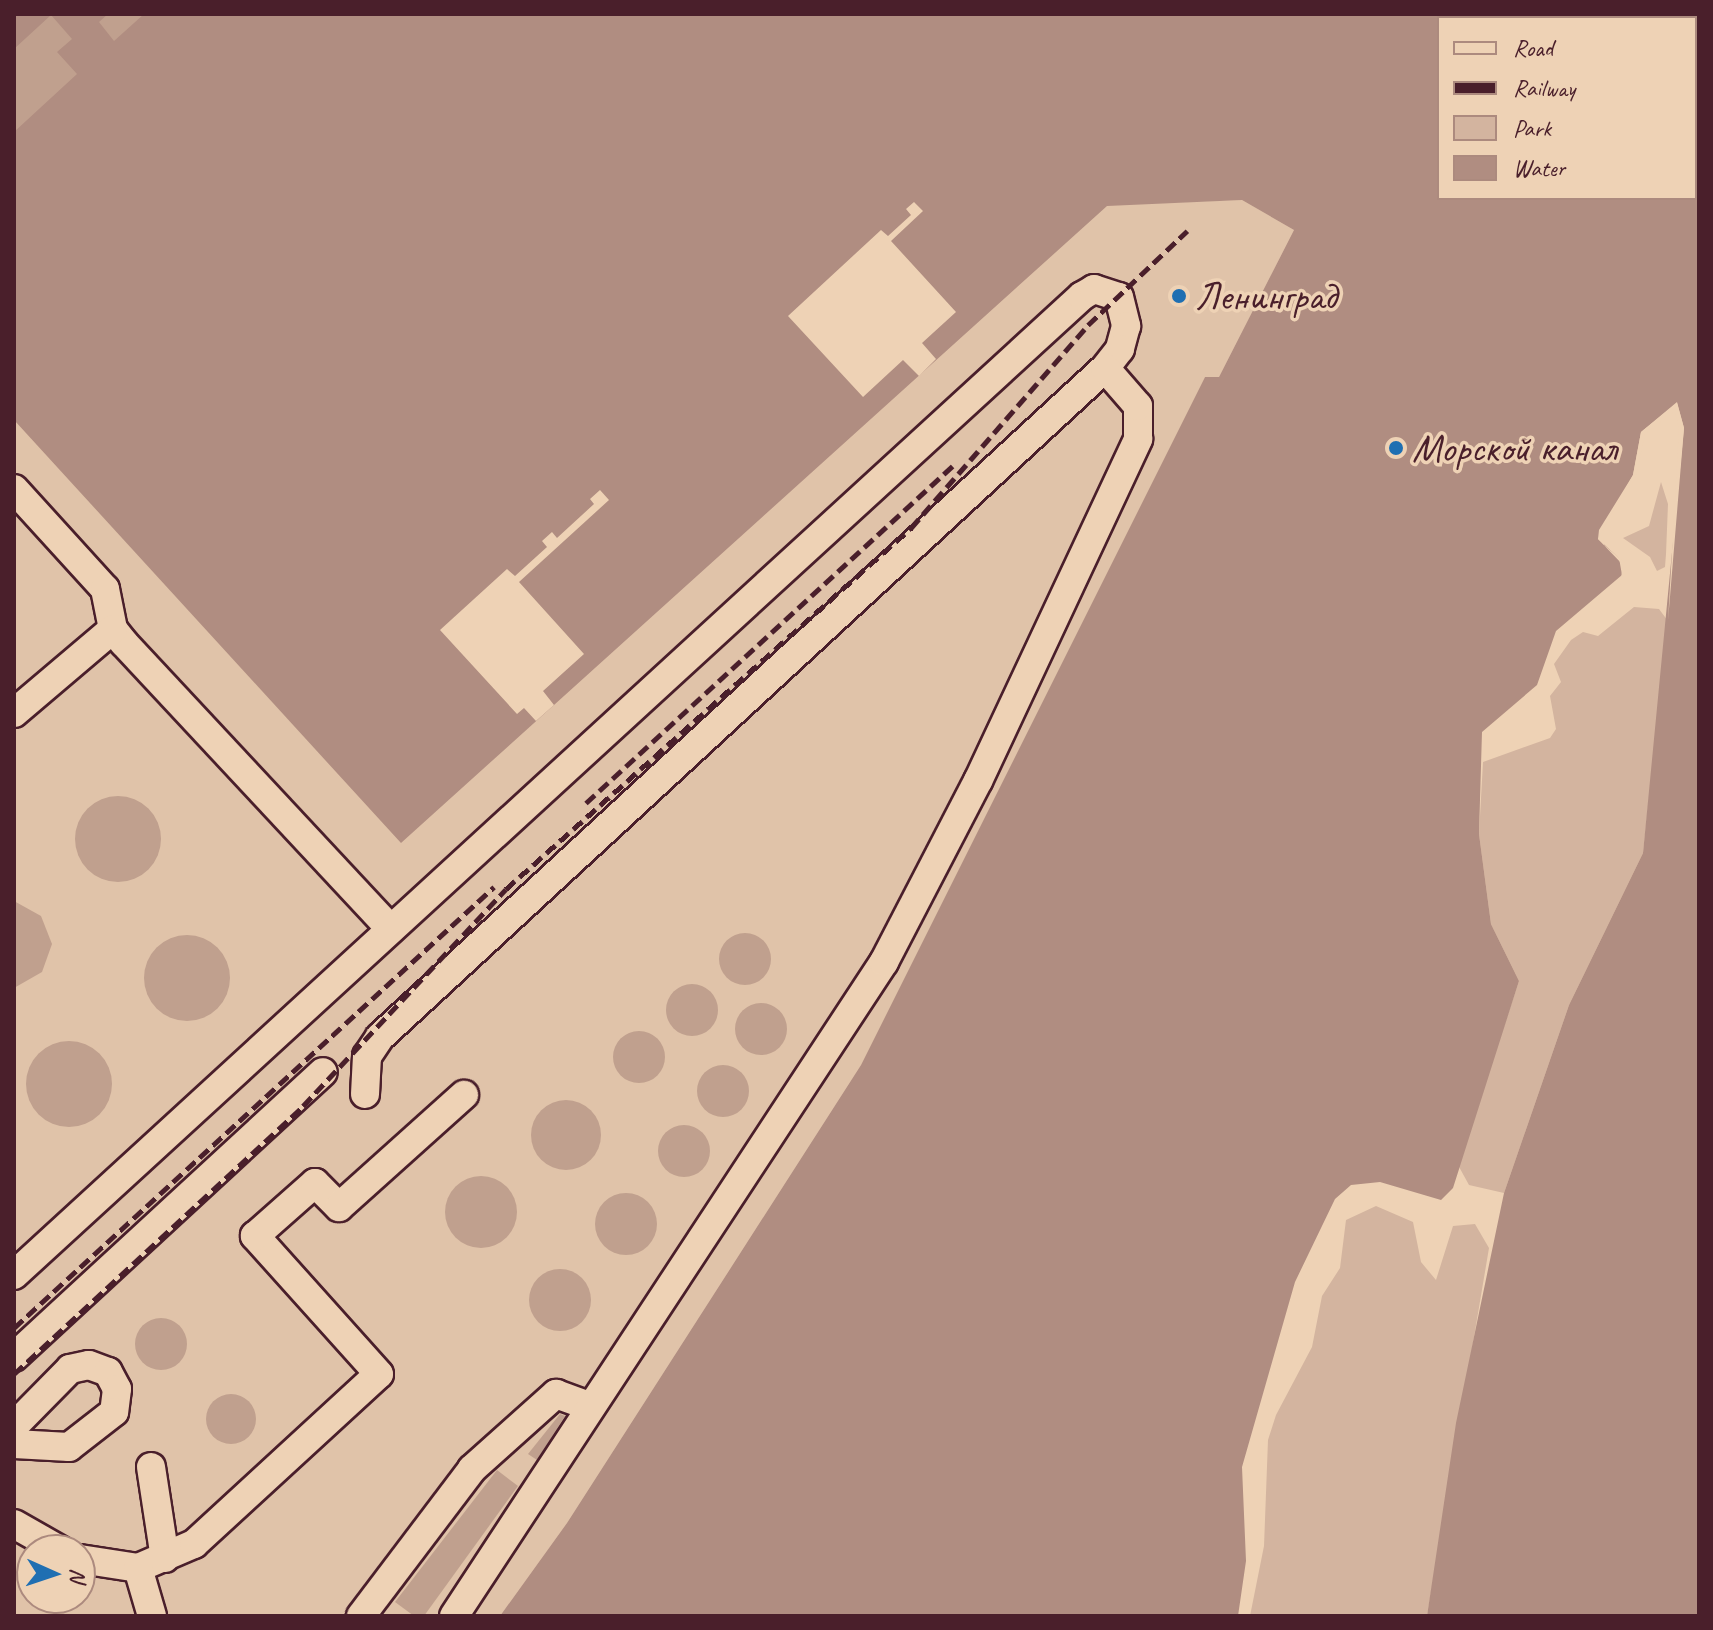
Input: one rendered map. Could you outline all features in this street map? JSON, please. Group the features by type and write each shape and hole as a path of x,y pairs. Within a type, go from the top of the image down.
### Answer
{"lane":[{"path":"14,1275 1094,289 1119,297 1124,310 1120,349 1105,368 380,1037 367,1056 365,1094"},
{"path":"454,1616 884,962 978,781 1138,439 1138,406 1105,368"},
{"path":"14,489 105,589 113,629 391,929"},
{"path":"14,713 113,629"},
{"path":"14,1357 323,1072"},
{"path":"96,1561 138,1568 165,1558 224,1523 379,1374 255,1236 315,1183 339,1207 464,1095"},
{"path":"14,1426 70,1369 89,1365 108,1372 117,1389 114,1412 81,1440 43,1449 14,1444"},
{"path":"361,1616 472,1469 556,1394 591,1407"},
{"path":"151,1467 165,1558"},
{"path":"14,1524 32,1534"},
{"path":"138,1568 152,1616"}],"shaded area":[{"path":"1242,200 1294,230 1219,377 1205,377 861,1065 567,1523 500,1616 14,1616 14,420 401,842 1107,205"}],"green space":[{"path":"1661,482 1668,504 1666,554 1665,567 1657,571 1650,557 1623,538 1649,526"},
{"path":"1634,607 1659,609 1668,621 1643,853 1569,1005 1504,1193 1469,1185 1458,1165 1519,981 1491,924 1479,834 1483,762 1550,738 1556,729 1550,696 1561,682 1554,664 1571,640 1583,632 1598,636"},
{"path":"1376,1206 1413,1222 1421,1262 1436,1280 1453,1226 1475,1224 1489,1248 1427,1616 1250,1616 1264,1546 1268,1440 1276,1415 1312,1347 1322,1296 1340,1268 1346,1220"}],"water":[{"path":"14,14 1699,14 1699,1616 1427,1616 1456,1423 1504,1193 1569,1005 1643,853 1684,428 1677,403 1641,432 1633,475 1599,530 1598,539 1619,558 1622,575 1556,631 1537,685 1482,732 1479,834 1491,924 1519,981 1453,1188 1441,1200 1380,1182 1351,1185 1335,1199 1295,1282 1242,1467 1246,1561 1238,1616 500,1616 567,1523 861,1065 1205,377 1219,377 1294,230 1242,200 1107,206 401,843 14,420"}],"pier":[{"path":"914,202 923,211 891,241 956,312 922,343 936,359 919,376 903,360 863,397 788,316 881,230 888,236 911,215 906,209"},
{"path":"1677,402 1684,428 1668,621 1679,428 1675,411 1645,434 1636,477 1603,532 1604,545 1627,564 1620,585 1623,565 1598,539 1633,475 1641,432"},
{"path":"600,490 609,500 519,582 584,654 543,691 554,705 536,721 524,708 517,714 440,630 507,569 515,576 547,547 542,541 552,532 557,538 594,504 590,499"}],"building":[{"path":"108,14 144,14 114,41 99,22"},
{"path":"51,15 72,39 57,52 77,74 14,132 14,49"},
{"path":"118,796 142,803 154,815 161,839 154,863 142,875 118,882 94,875 82,863 75,839 82,815 94,803"},
{"path":"14,901 41,916 52,944 42,972 14,988"},
{"path":"745,933 763,941 771,959 763,977 745,985 727,977 719,959 727,941"},
{"path":"187,935 211,942 223,954 230,978 223,1002 211,1014 187,1021 163,1014 151,1002 144,978 151,954 163,942"},
{"path":"692,984 710,992 718,1010 710,1028 692,1036 674,1028 666,1010 674,992"},
{"path":"761,1003 779,1011 787,1029 779,1047 761,1055 743,1047 735,1029 743,1011"},
{"path":"639,1031 657,1039 665,1057 657,1075 639,1083 621,1075 613,1057 621,1039"},
{"path":"69,1041 93,1048 105,1060 112,1084 105,1108 93,1120 69,1127 45,1120 33,1108 26,1084 33,1060 45,1048"},
{"path":"723,1065 741,1073 749,1091 741,1109 723,1117 705,1109 697,1091 705,1073"},
{"path":"559,1100 573,1100 595,1115 601,1135 599,1148 591,1160 573,1170 559,1170 537,1155 531,1142 531,1128 546,1106"},
{"path":"684,1125 702,1133 710,1151 702,1169 684,1177 666,1169 658,1151 666,1133"},
{"path":"481,1176 501,1182 511,1192 517,1212 511,1232 501,1242 481,1248 461,1242 451,1232 445,1212 451,1192 461,1182"},
{"path":"626,1193 648,1202 657,1224 648,1246 626,1255 604,1246 595,1224 604,1202"},
{"path":"554,1269 566,1269 582,1278 589,1288 589,1312 582,1322 566,1331 554,1331 534,1317 529,1306 529,1294 543,1274"},
{"path":"161,1318 179,1326 187,1344 179,1362 161,1370 143,1362 135,1344 143,1326"},
{"path":"221,1395 241,1395 255,1409 255,1429 241,1443 221,1443 207,1429 207,1409"},
{"path":"560,1414 565,1416 537,1460 528,1454"},
{"path":"497,1470 518,1486 424,1616 414,1616 395,1602"}],"railway":[{"path":"14,1374 303,1106 506,889 911,528 1088,325 1187,231"},
{"path":"586,803 957,462"},
{"path":"14,1328 494,887"}],"place":[{"name":"Ленинград","path":"1179,296"},
{"name":"Морской канал","path":"1396,448"}]}
